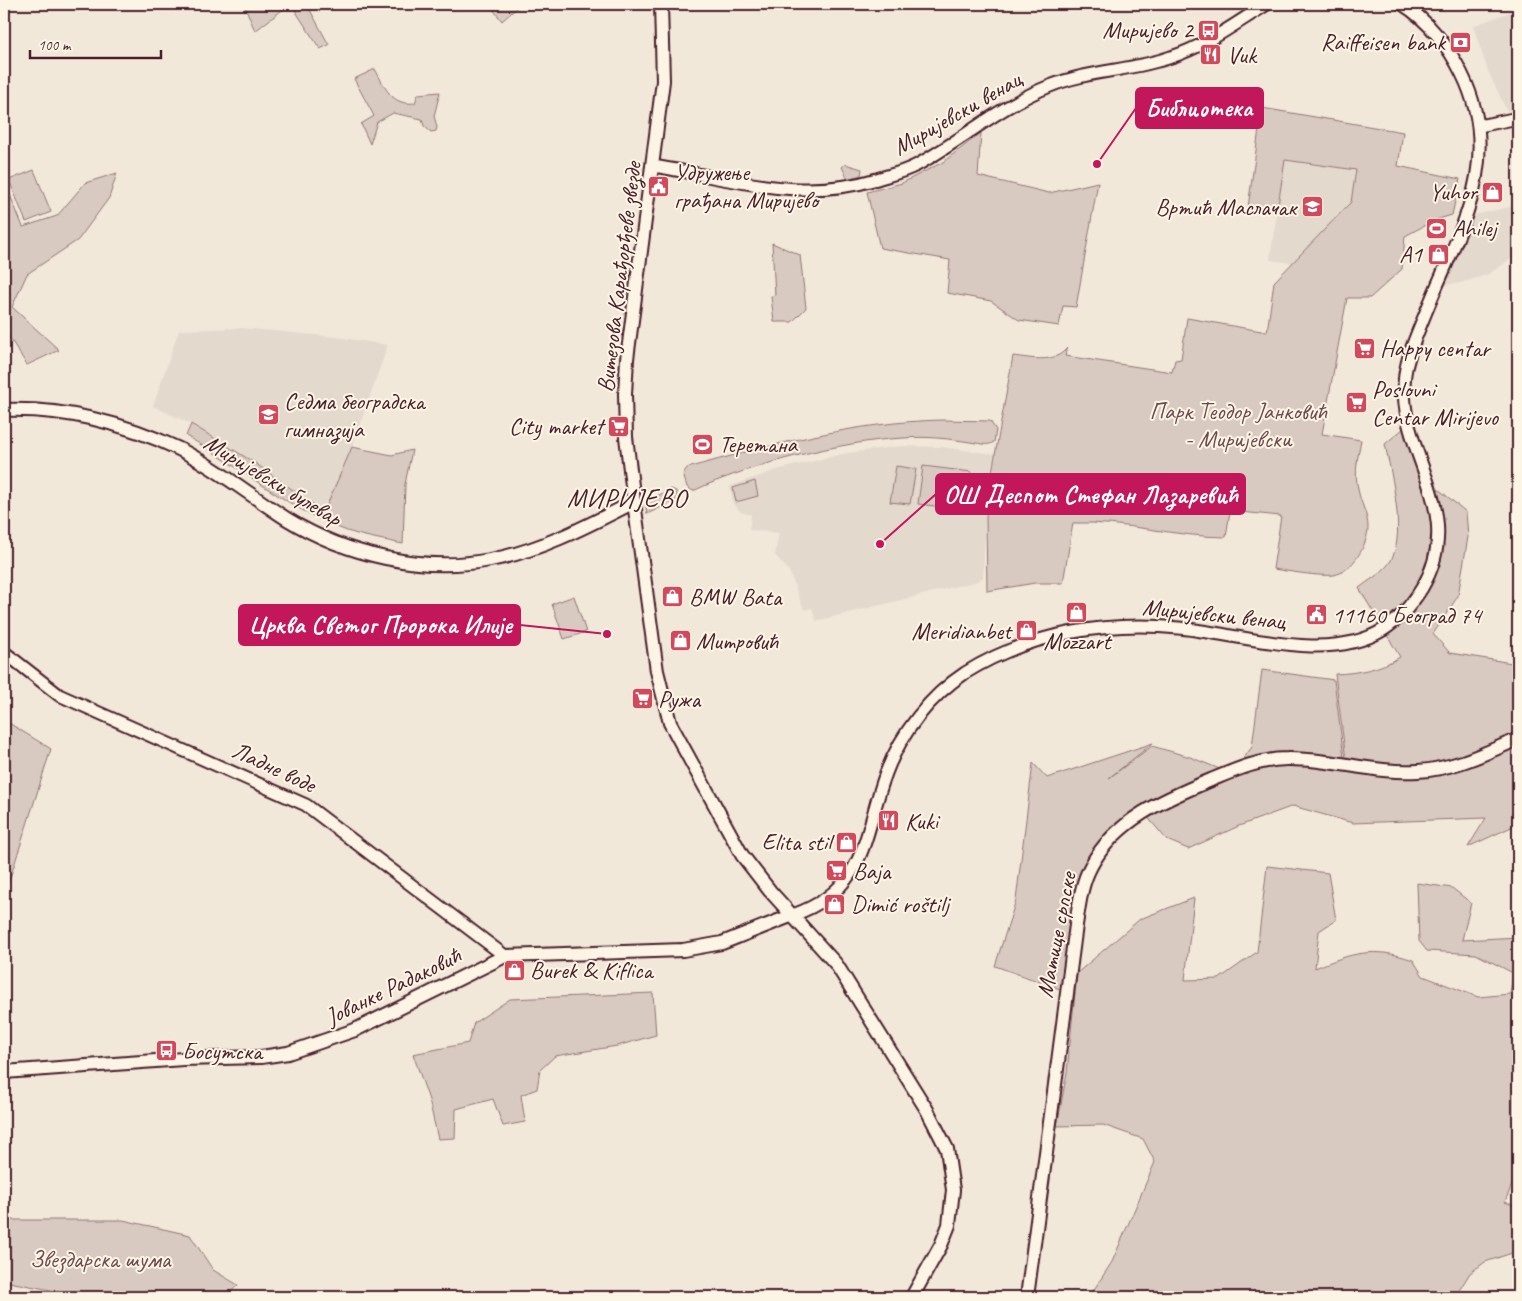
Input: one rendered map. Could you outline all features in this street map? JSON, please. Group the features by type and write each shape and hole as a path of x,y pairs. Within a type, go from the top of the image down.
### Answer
{"main road":[{"name":"Витезова Карађорђеве звезде","path":"661,4 664,66 653,166 625,377 626,437 657,671 668,717 695,772 742,855 770,891 830,956 926,1110 947,1149 953,1190 950,1219 941,1245 912,1297"},
{"name":"Миријевски булевар","path":"4,410 74,415 140,432 190,455 302,527 343,545 397,560 447,564 508,556 552,540 634,502"},
{"name":"Матице српске","path":"1027,1297 1073,941 1085,880 1090,868 1102,850 1129,823 1162,801 1252,765 1276,759 1303,759 1417,771 1458,763 1518,739"},
{"name":"Јованке Радаковић","path":"4,1072 174,1060 261,1057 288,1053 327,1041 364,1026 505,956 683,950 728,941 793,915"}],"street":[{"name":"Миријевски венац","path":"653,166 736,183 790,190 814,190 858,185 912,168 938,153 1004,108 1040,89 1079,76 1137,66 1184,52 1267,4"},
{"name":"Миријевски венац","path":"793,915 817,904 828,896 852,870 868,836 887,770 910,728 938,694 967,672 1048,638 1118,626 1182,628 1306,646 1342,646 1381,631 1409,607 1424,585 1432,566 1439,527 1434,497 1418,454 1406,411 1404,387 1406,368 1418,332 1473,198 1479,164 1479,126 1469,91 1454,59 1436,34 1409,6"},
{"path":"1479,126 1518,118"},
{"name":"Ладне воде","path":"4,652 59,695 306,805 505,956"}],"shaded area":[{"path":"1518,9 1518,109 1507,111 1488,71 1473,26"},
{"name":"Вртић Маслачак","path":"1284,160 1356,170 1351,202 1292,263 1270,260"},
{"path":"1518,205 1518,254 1487,275 1460,283 1445,285 1474,215"},
{"name":"Седма београдска гимназија","path":"242,328 336,337 388,345 352,447 324,512 255,463 191,424 153,406 179,330"},
{"path":"902,446 942,447 994,454 988,483 983,577 978,581 816,621 812,608 804,610 789,571 775,555 779,533 749,530 751,515 741,512 733,504 730,486 780,469 847,453"}],"green space":[{"path":"244,4 290,4 255,31"},
{"path":"291,4 315,4 310,10 329,45 320,49"},
{"path":"489,4 521,4 502,21"},
{"path":"375,69 390,94 400,101 415,103 418,94 440,92 434,116 437,127 436,131 431,132 424,126 422,119 393,113 377,122 370,144 361,124 374,116 354,79"},
{"name":"Парк Теодор Јанковић - Миријевски","path":"1262,108 1403,132 1398,166 1460,179 1452,215 1435,220 1405,236 1402,269 1370,298 1347,298 1322,434 1361,440 1356,476 1368,527 1362,549 1353,563 1341,572 1334,575 1313,575 1273,569 1281,516 1230,511 1226,537 1188,535 1111,524 1073,523 1063,583 1035,583 987,591 986,516 991,477 1013,356 1034,359 1049,358 1062,353 1067,348 1065,356 1172,372 1175,360 1181,359 1187,318 1267,332 1274,282 1351,202 1356,170 1285,160 1277,212 1248,207"},
{"path":"981,133 978,176 1049,193 1098,182 1076,307 1063,306 1059,326 1019,320 991,301 947,293 950,260 880,248 867,192 902,183 943,162"},
{"path":"845,164 862,169 861,175 848,179 842,167"},
{"path":"34,170 51,212 26,222 9,180"},
{"path":"117,173 109,198 78,240 27,274 12,307 59,350 27,365 4,329 4,180 23,227 57,216 85,183"},
{"path":"772,243 800,255 806,308 792,322 774,322 771,296 775,295"},
{"path":"942,420 990,421 996,430 994,442 985,444 940,438 913,437 853,444 824,449 740,472 693,491 687,487 683,474 687,468 813,436 877,425"},
{"path":"1410,423 1431,483 1466,512 1468,537 1458,596 1433,634 1450,653 1518,664 1518,736 1486,750 1418,768 1346,760 1335,674 1369,670 1385,665 1400,657 1359,588 1384,569 1393,555 1397,541 1398,525 1394,489 1385,444"},
{"path":"191,424 255,463 324,512 352,447 392,455 412,450 405,484 403,544 347,531 305,512 186,436"},
{"path":"896,466 916,469 910,504 890,502"},
{"path":"923,466 972,472 967,510 918,504"},
{"path":"755,481 758,496 736,502 733,488"},
{"path":"671,489 676,491 678,499 647,514 645,502"},
{"path":"574,596 586,632 564,639 552,604"},
{"path":"1262,670 1334,680 1345,766 1404,774 1518,742 1518,824 1468,847 1486,818 1353,823 1293,806 1239,826 1188,849 1167,840 1139,807 1097,847 1063,990 995,966 1016,900 1033,763 1047,778 1153,743 1109,778 1152,746 1190,757 1232,774 1252,747"},
{"path":"4,720 51,749 4,897"},
{"path":"1267,866 1328,873 1336,920 1319,931 1315,968 1352,955 1374,952 1386,953 1413,960 1423,976 1478,997 1510,994 1513,973 1476,954 1427,951 1419,941 1417,883 1452,888 1471,903 1462,940 1518,937 1518,1159 1513,1182 1505,1202 1518,1207 1518,1251 1485,1262 1470,1273 1455,1297 1091,1297 1112,1262 1155,1162 1143,1139 1103,1125 1057,1126 1067,1072 1077,973 1140,919 1194,898 1185,980 1219,979 1257,952"},
{"path":"653,993 656,1035 617,1046 555,1056 540,1070 537,1089 521,1095 525,1122 503,1126 493,1099 456,1109 455,1138 438,1139 429,1100 413,1054 468,1043 474,1023 510,999"},
{"name":"Звездарска шума","path":"4,1220 123,1220 190,1235 213,1270 238,1285 225,1297 87,1297 4,1281"}],"place":[{"name":"Миријево 2","path":"1209,30"},
{"name":"Raiffeisen bank","path":"1461,42"},
{"name":"Vuk","path":"1211,55"},
{"name":"Библиотека","path":"1097,164"},
{"name":"Удружење грађана Миријево","path":"658,186"},
{"name":"Yuhor","path":"1493,192"},
{"name":"Вртић Маслачак","path":"1312,207"},
{"name":"Ahilej","path":"1436,228"},
{"name":"A1","path":"1438,254"},
{"name":"Happy centar","path":"1364,348"},
{"name":"Poslovni Centar Mirijevo","path":"1356,403"},
{"name":"Седма београдска гимназија","path":"268,415"},
{"name":"City market","path":"619,426"},
{"name":"Теретана","path":"703,444"},
{"name":"ОШ Деспот Стефан Лазаревић","path":"880,544"},
{"name":"BMW Bata","path":"673,597"},
{"name":"Mozzart","path":"1077,612"},
{"name":"11160 Београд 74","path":"1316,615"},
{"name":"Meridianbet","path":"1027,631"},
{"name":"Црква Светог Пророка Илије","path":"607,634"},
{"name":"Митровић","path":"680,641"},
{"name":"Ружа","path":"642,699"},
{"name":"Kuki","path":"889,821"},
{"name":"Elita stil","path":"847,842"},
{"name":"Baja","path":"837,871"},
{"name":"Dimić roštilj","path":"835,904"},
{"name":"Burek & Kiflica","path":"514,970"},
{"name":"Босутска","path":"166,1051"}],"district":[{"name":"МИРИЈЕВО","path":"627,498"}]}
